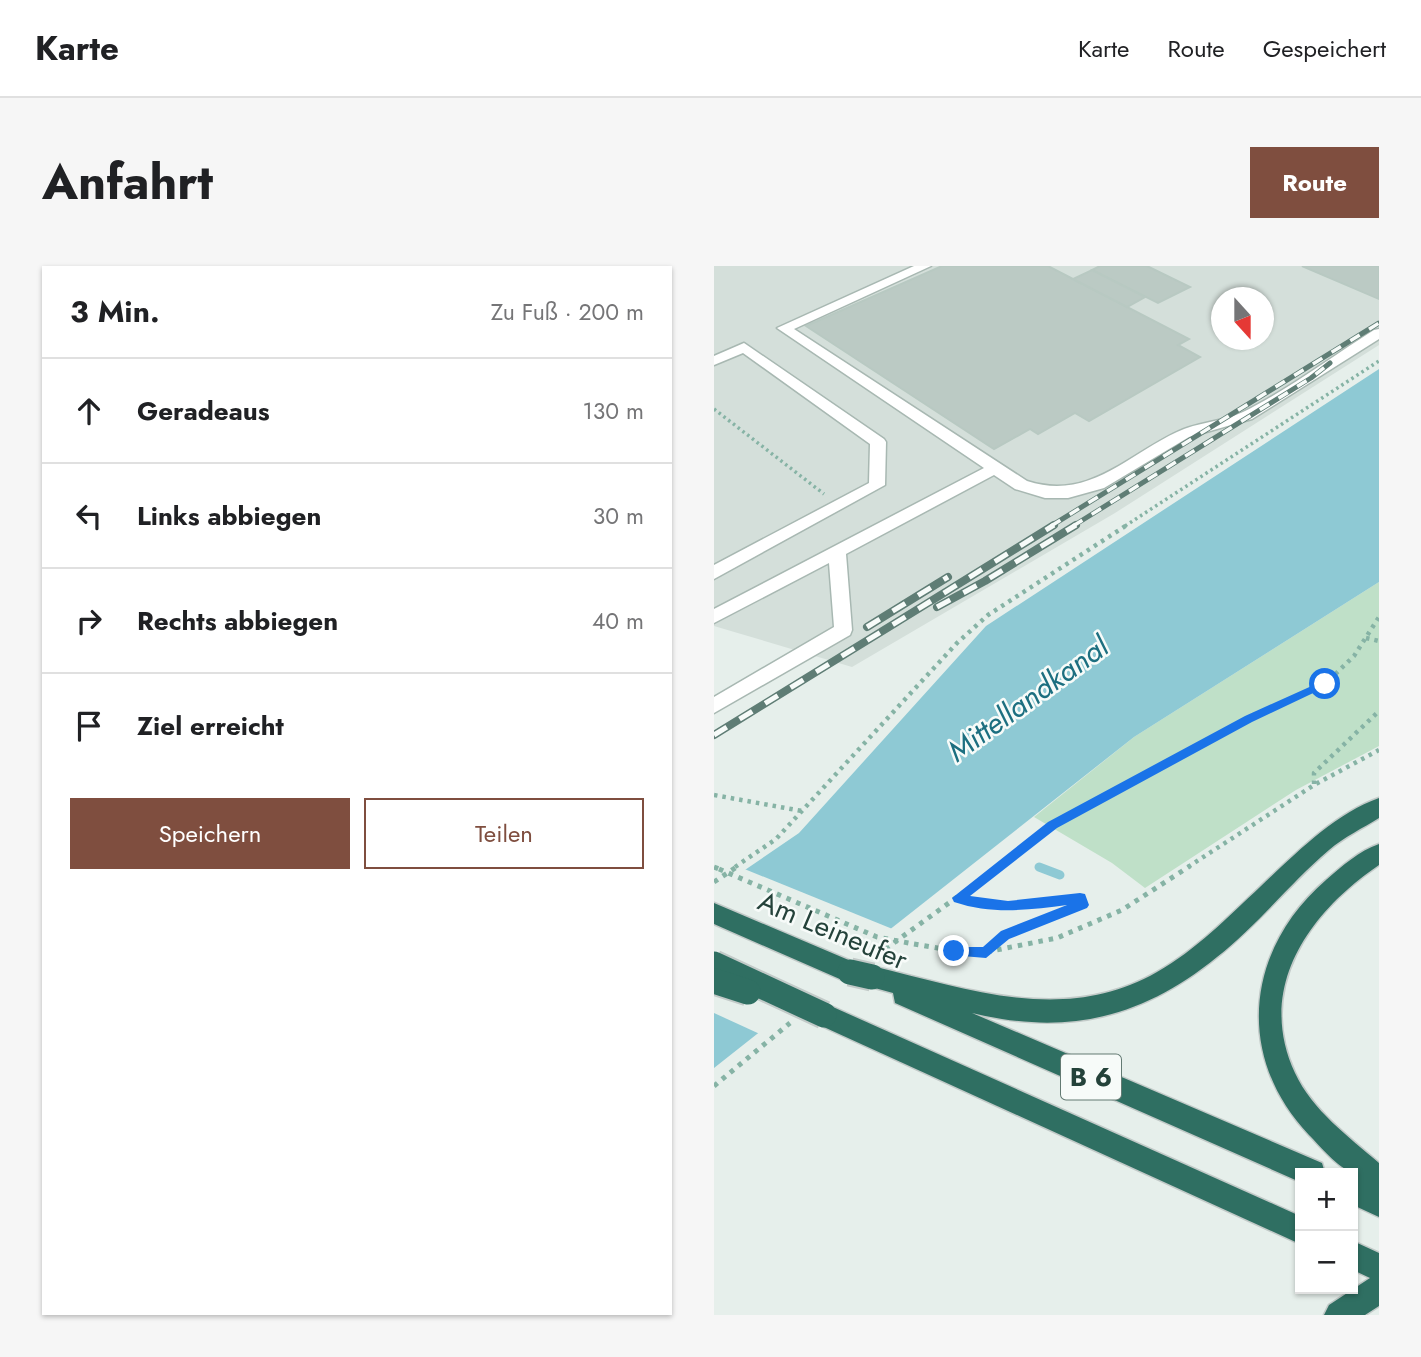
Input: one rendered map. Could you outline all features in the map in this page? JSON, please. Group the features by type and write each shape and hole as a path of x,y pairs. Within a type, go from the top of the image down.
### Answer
{"highway":[{"path":"864,976 987,1005 1056,1013 1117,1003 1166,979 1210,949 1323,842 1379,807"},
{"path":"1379,853 1354,868 1307,911 1276,969 1270,1001 1272,1039 1285,1080 1312,1118 1379,1181"},
{"name":"Am Leineufer","path":"714,913 1301,1168"},
{"name":"B 6","path":"714,964 1295,1228"},
{"path":"714,981 824,1015"},
{"path":"1358,1193 1379,1203"},
{"path":"1358,1258 1379,1268"},
{"path":"1339,1315 1379,1289"}],"lane":[{"path":"925,266 784,328 1021,485 1045,493 1068,494 1098,484 1184,434 1247,416 1379,333"},
{"path":"714,361 744,347 878,442 877,485 714,573"},
{"path":"714,617 995,468"},
{"path":"714,706 843,630 837,552"}],"path":[{"path":"714,882 776,839 957,643 988,615 1379,362"},
{"path":"714,409 839,506"},
{"path":"986,953 1005,935 1083,905 1080,898 1008,906 979,904 958,898 1052,825 1248,719 1325,684 1353,656 1379,617"},
{"path":"1366,638 1379,640"},
{"path":"1314,785 1314,773 1379,711"},
{"path":"716,868 877,937 954,951 986,953 1057,938 1122,910 1314,785 1379,750"},
{"path":"714,795 803,811"}],"shaded area":[{"path":"714,266 1379,266 1379,345 1115,513 852,667 714,626"}],"green space":[{"path":"1379,582 1379,746 1296,790 1145,888 1112,863 1034,817 1134,737"}],"water":[{"name":"Mittellandkanal","path":"1379,369 1379,582 1134,737 714,1068 714,891 799,833 986,626"}],"pier":[{"path":"742,868 895,930 762,1035 714,1013 714,887"}],"building":[{"path":"942,266 1048,266 1189,339 1178,345 1200,357 1089,421 1075,413 1038,434 1030,429 994,449 806,326"},
{"path":"1100,266 1147,266 1190,287 1158,303 1092,270"},
{"path":"1302,266 1379,266 1379,299"},
{"path":"1092,270 1145,297 1127,307 1073,279"}],"waterway":[{"path":"1039,867 1060,875"}],"railway":[{"path":"1051,526 1379,323"},
{"path":"1073,526 1311,378 1330,363"},
{"path":"714,735 1054,525"},
{"path":"937,607 1076,525"},
{"path":"867,627 948,577"}],"route":[{"path":"954,951 986,953 1005,935 1083,905 1080,898 1008,906 979,904 958,898 1052,825 1248,719 1325,684"}]}
